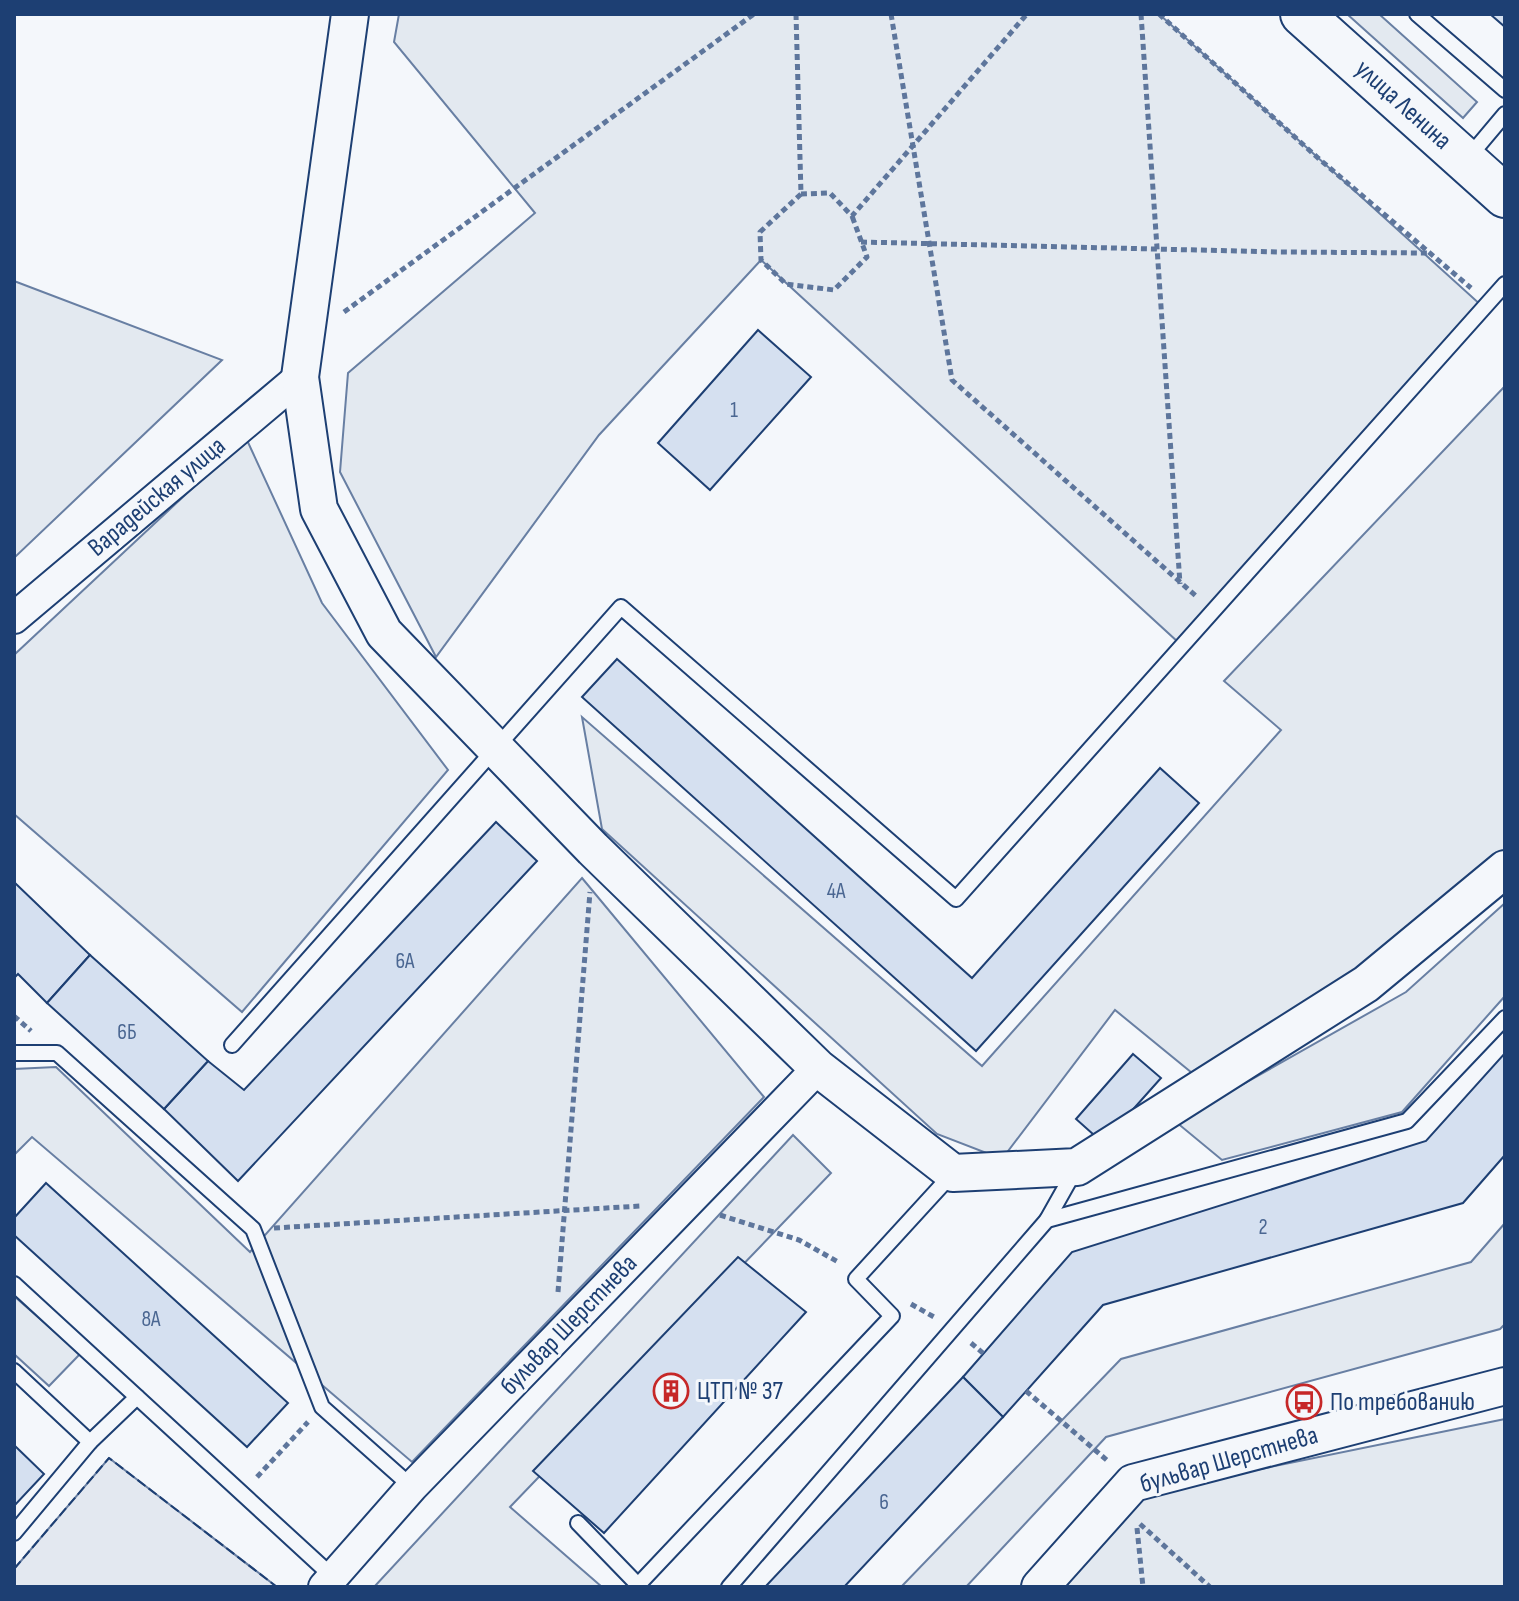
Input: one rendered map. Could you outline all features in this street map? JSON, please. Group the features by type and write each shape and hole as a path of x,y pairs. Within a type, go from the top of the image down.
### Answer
{"main road":[{"name":"улица Ленина","path":"1302,14 1505,196"}],"street":[{"path":"350,14 300,377 319,509 384,633 593,849 818,1068 953,1173 1077,1167 1366,984 1505,869"},
{"name":"Варадейская улица","path":"14,618 300,377"},
{"name":"бульвар Шерстнева","path":"328,1582 412,1487 818,1068"},
{"name":"бульвар Шерстнева","path":"1040,1587 1133,1483 1505,1386"}],"lane":[{"path":"1417,14 1505,90"},
{"path":"1465,161 1505,114"},
{"path":"232,1045 621,607 956,899 1505,284"},
{"path":"1047,1220 1407,1121 1505,1018"},
{"path":"14,1053 57,1053 253,1229 322,1407 412,1487"},
{"path":"729,1587 1047,1220 1077,1167"},
{"path":"578,1523 638,1585 892,1316 856,1279 953,1173"},
{"path":"14,1284 242,1494 328,1582"},
{"path":"14,1371 90,1442"},
{"path":"14,1533 90,1442 137,1397"}],"path":[{"path":"306,340 754,14"},
{"path":"796,14 801,194"},
{"path":"891,14 952,380 1180,585 1214,610"},
{"path":"852,216 1027,14"},
{"path":"1141,14 1180,585"},
{"path":"1159,14 1318,158 1488,303"},
{"path":"830,193 852,216 867,257 834,290 786,284 761,260 760,232 801,194 830,193"},
{"path":"861,242 1429,253"},
{"path":"553,1341 593,849"},
{"path":"253,1229 686,1204 799,1240"},
{"path":"1026,1391 1133,1483"},
{"path":"242,1494 322,1407"},
{"path":"1143,1587 1137,1520 1210,1587"}],"shaded area":[{"path":"399,14 1159,14 1482,306 1178,642 761,260 599,435 436,657 340,472 348,373 535,213 394,42"},
{"path":"1347,14 1379,14 1477,102 1463,118"},
{"path":"14,281 222,360 14,558"},
{"path":"1505,386 1505,852 1364,971 1197,1077 1115,1010 1002,1159 937,1134 602,829 582,717 982,1066 1281,730 1224,681"},
{"path":"246,438 322,603 448,770 242,1012 14,814 14,655"},
{"path":"582,878 764,1097 412,1462 32,1137 14,1155 14,1069 56,1067 250,1252"},
{"path":"1505,903 1505,996 1402,1112 1222,1160 1176,1122 1406,992"},
{"path":"793,1135 831,1173 510,1507 602,1587 374,1587"},
{"path":"1505,1223 1505,1324 1500,1329 1106,1437 966,1587 901,1587 1121,1359 1471,1262"},
{"path":"14,1296 80,1354 49,1386 14,1354"},
{"path":"1505,1419 1505,1587 1059,1587 1143,1493"},
{"path":"109,1458 277,1587 14,1587 14,1569"}],"building":[{"path":"1490,14 1505,14 1505,27"},
{"path":"758,330 811,377 710,490 658,443"},
{"path":"617,659 972,978 1160,768 1199,803 976,1051 582,697"},
{"path":"496,822 537,861 238,1181 164,1109 208,1061 244,1090"},
{"path":"14,882 90,955 47,1003 18,974 14,978"},
{"path":"90,955 208,1061 164,1109 47,1003"},
{"path":"1505,1053 1505,1155 1463,1203 1103,1305 1003,1417 963,1377 1072,1252 1426,1141"},
{"path":"1133,1054 1161,1078 1103,1143 1076,1119"},
{"path":"46,1183 288,1403 247,1447 14,1235 14,1218"},
{"name":"ЦТП № 37","path":"738,1257 806,1312 604,1533 533,1471"},
{"path":"963,1377 1003,1417 844,1587 765,1587"},
{"path":"14,1445 44,1474 14,1506"}],"fence":[{"path":"14,1569 109,1458 277,1587"}],"place":[{"name":"ЦТП № 37","path":"671,1391"},
{"name":"По требованию","path":"1304,1402"}]}
